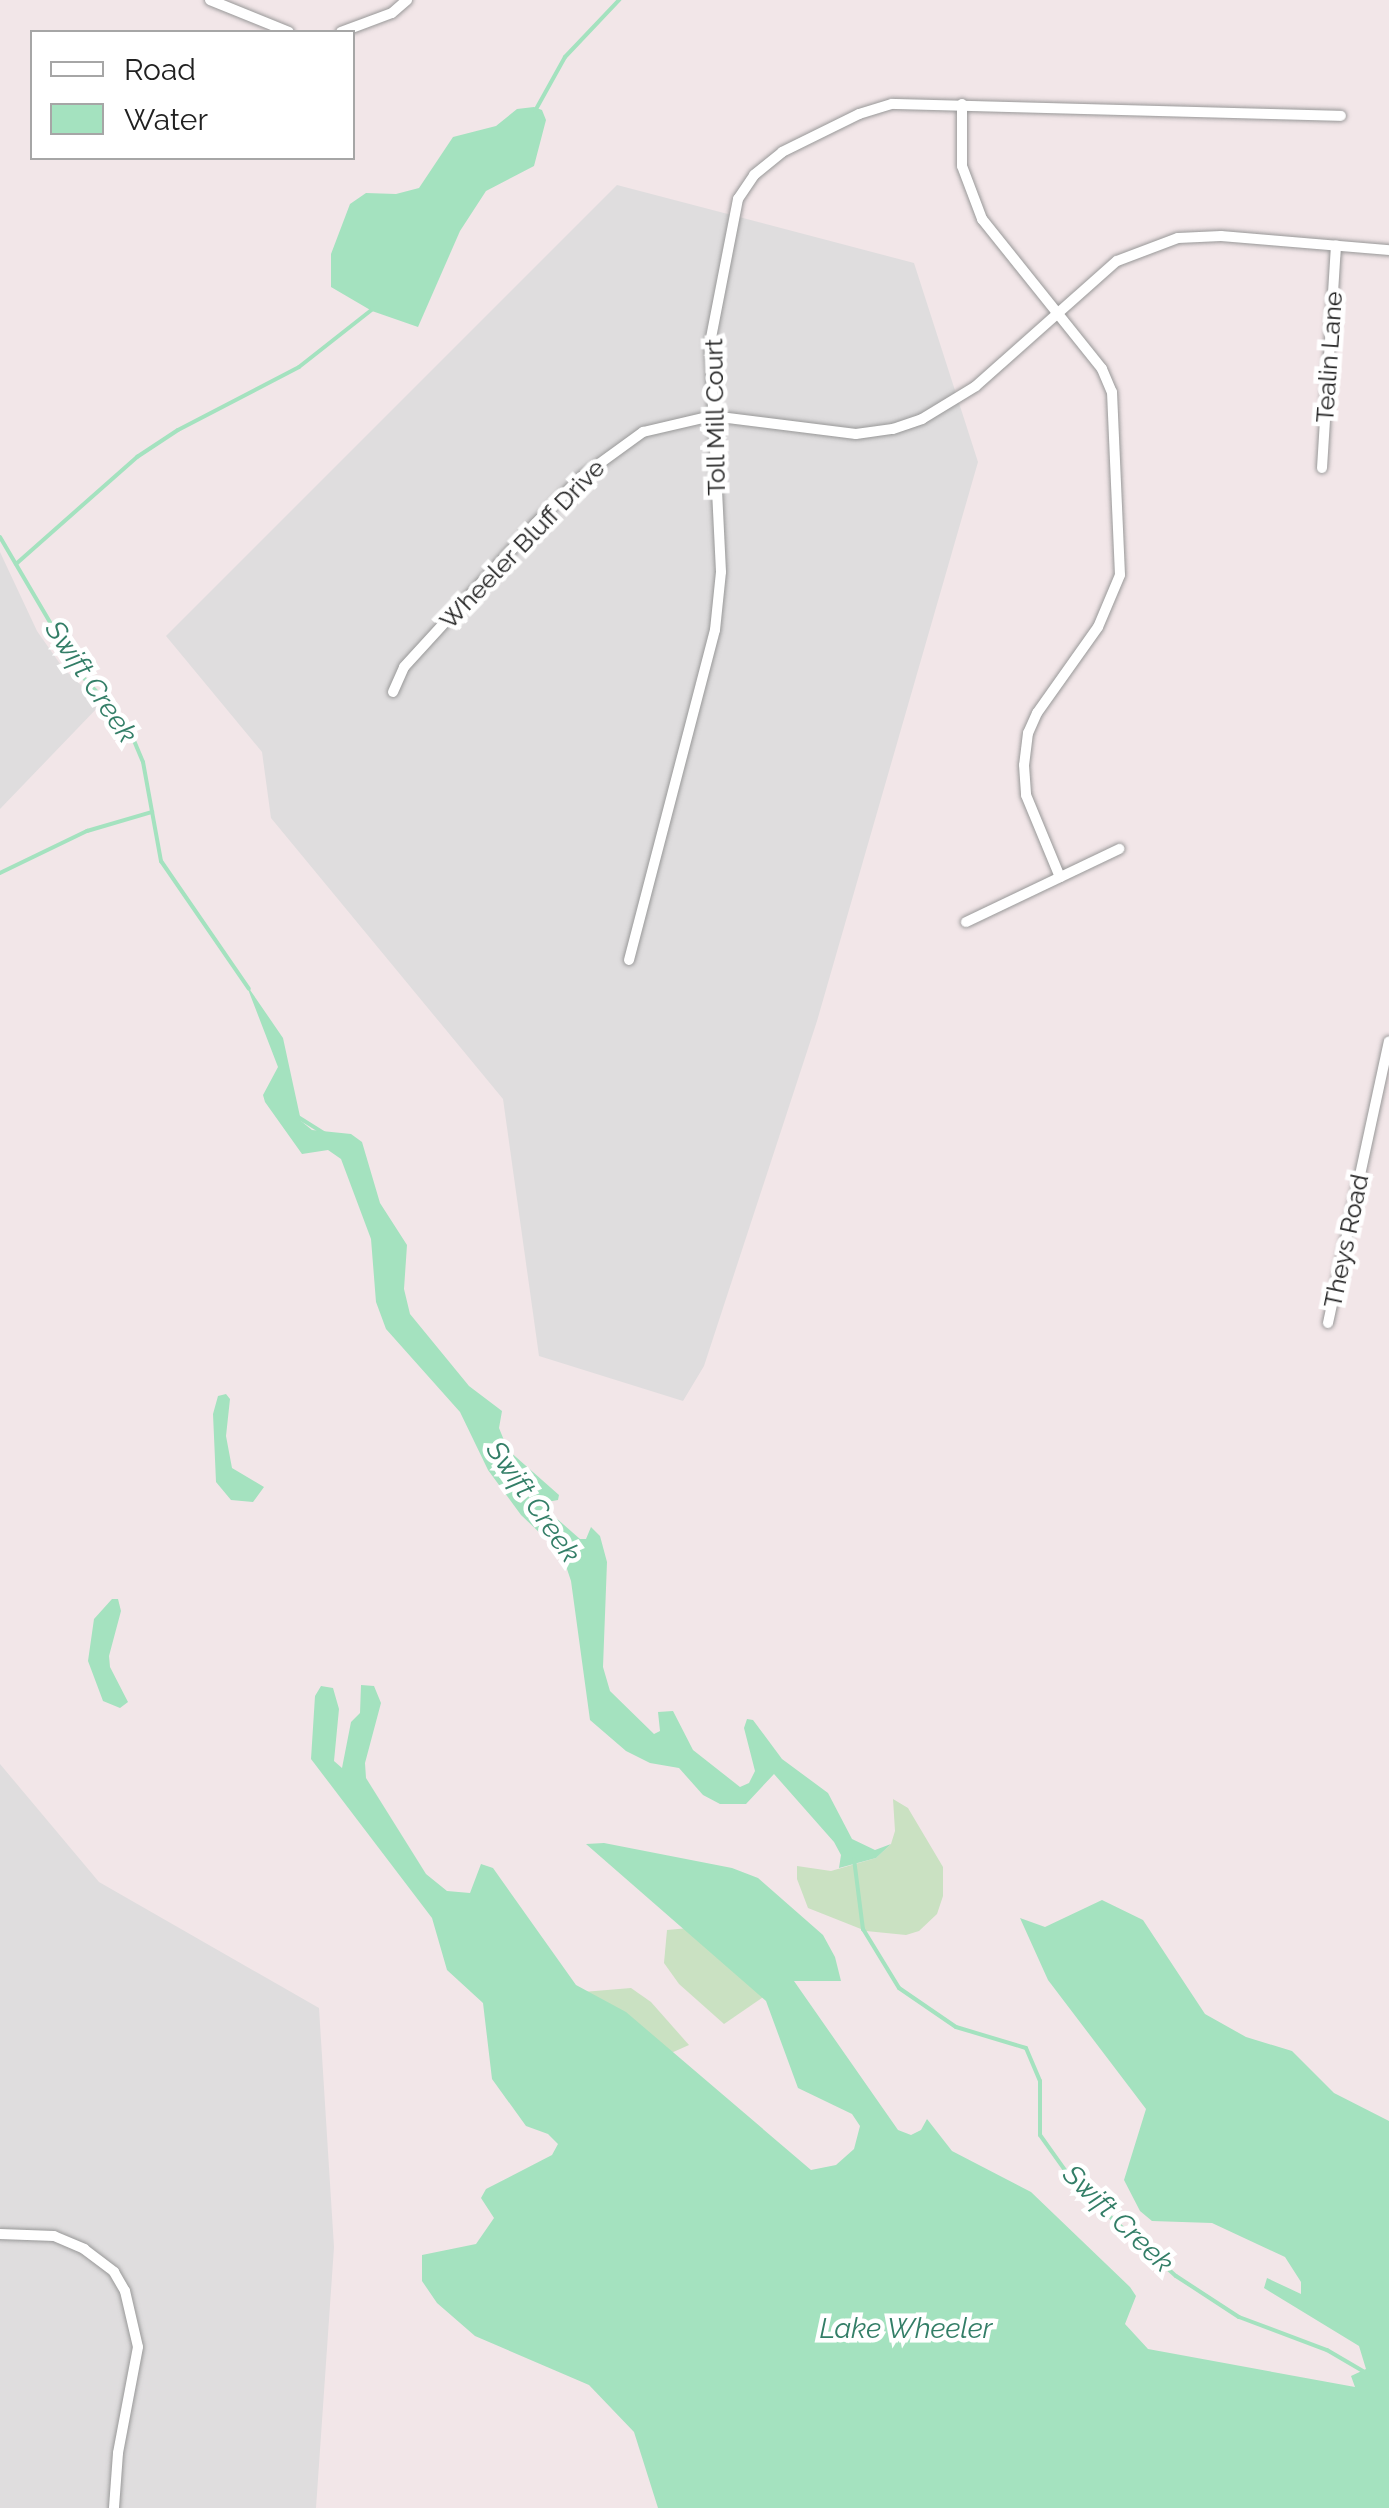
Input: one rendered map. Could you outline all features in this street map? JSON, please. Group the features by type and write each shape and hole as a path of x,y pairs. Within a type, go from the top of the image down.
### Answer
{"street":[{"path":"210,0 284,30"},
{"path":"346,30 392,12 407,0"},
{"name":"Toll Mill Court","path":"629,960 714,630 722,572 712,416 712,328 738,199 754,175 782,152 860,114 892,104 1341,116"},
{"path":"962,104 961,153 969,195 982,219 1102,369 1112,392 1121,554 1112,601 1028,733 1026,795 1060,877"},
{"name":"Wheeler Bluff Drive","path":"392,692 404,667 582,477 643,432 712,416 856,434 893,429 952,403 1117,261 1178,238 1220,236 1389,250"},
{"name":"Tealin Lane","path":"1322,468 1336,245"},
{"path":"966,922 1119,848"},
{"name":"Theys Road","path":"1328,1323 1389,1042"},
{"path":"0,2234 30,2232 69,2242 114,2272 125,2290 138,2347 118,2453 114,2508"}],"shaded area":[{"path":"617,185 914,263 978,462 817,1021 704,1366 683,1401 539,1356 503,1099 271,818 262,752 166,636"},
{"path":"0,552 37,631 63,668 101,704 0,809"},
{"path":"0,1764 99,1882 319,2008 334,2247 316,2508 0,2508"},
{"path":"893,1799 908,1808 943,1867 943,1896 937,1914 919,1931 906,1935 866,1931 808,1908 797,1879 797,1866 831,1871 876,1858 891,1844 895,1831"},
{"path":"700,1927 769,1993 724,2024 679,1984 664,1963 667,1930"},
{"path":"631,1988 651,2002 689,2045 644,2065 583,1992"}],"water":[{"path":"517,109 542,110 546,120 534,166 486,191 460,231 418,327 372,311 331,287 331,254 350,204 366,193 396,194 419,188 453,137 496,126"},
{"path":"246,984 283,1038 301,1121 312,1130 351,1134 362,1142 380,1203 407,1245 404,1289 410,1314 469,1386 502,1411 499,1428 508,1450 559,1495 558,1500 547,1502 547,1510 580,1539 586,1539 591,1527 600,1536 607,1562 603,1667 610,1691 654,1734 660,1731 658,1712 673,1711 693,1750 740,1787 749,1783 755,1771 744,1728 747,1719 753,1720 782,1759 828,1793 852,1839 875,1850 891,1844 876,1858 839,1868 841,1855 834,1842 774,1774 746,1804 720,1804 703,1795 679,1768 650,1763 626,1751 590,1720 571,1581 562,1554 521,1515 488,1470 460,1412 386,1329 376,1302 371,1239 341,1159 328,1150 302,1154 265,1102 263,1095 278,1067"},
{"path":"226,1394 230,1399 226,1436 232,1468 264,1487 253,1502 231,1500 216,1482 213,1414 218,1396"},
{"path":"112,1599 118,1599 121,1611 109,1656 110,1667 128,1702 120,1708 103,1701 88,1661 94,1619"},
{"name":"Lake Wheeler","path":"361,1685 374,1686 381,1703 365,1763 366,1778 426,1874 447,1891 470,1893 481,1864 493,1868 576,1985 626,2012 811,2170 836,2165 854,2149 860,2126 852,2114 798,2088 766,2001 586,1844 604,1843 732,1868 758,1878 823,1935 835,1957 841,1981 794,1981 898,2130 911,2135 921,2130 927,2119 952,2151 1031,2192 1130,2287 1136,2296 1125,2324 1148,2349 1355,2387 1351,2376 1366,2369 1359,2346 1264,2288 1267,2278 1301,2294 1301,2282 1285,2257 1212,2223 1152,2221 1140,2211 1124,2180 1146,2109 1048,1980 1020,1918 1045,1927 1102,1900 1143,1920 1205,2014 1246,2037 1292,2051 1334,2093 1389,2121 1389,2508 658,2508 634,2432 589,2385 475,2336 437,2303 422,2281 422,2255 476,2244 494,2218 481,2198 486,2189 552,2155 558,2144 548,2134 526,2126 492,2079 483,2003 447,1970 432,1918 311,1759 315,1696 321,1686 333,1688 339,1709 334,1761 342,1768 351,1722 360,1713"}],"waterway":[{"path":"535,111 565,57 619,0"},
{"path":"16,564 137,457 178,430 299,367 374,308"},
{"name":"Swift Creek","path":"0,537 81,675 127,724 143,762 161,861 249,989"},
{"path":"0,873 87,831 152,812"},
{"name":"Swift Creek","path":"298,1117 324,1133"},
{"name":"Swift Creek","path":"854,1859 863,1929 899,1988 956,2027 1026,2048 1040,2081 1040,2135 1077,2187 1176,2276 1239,2317 1327,2350 1363,2371"}]}
